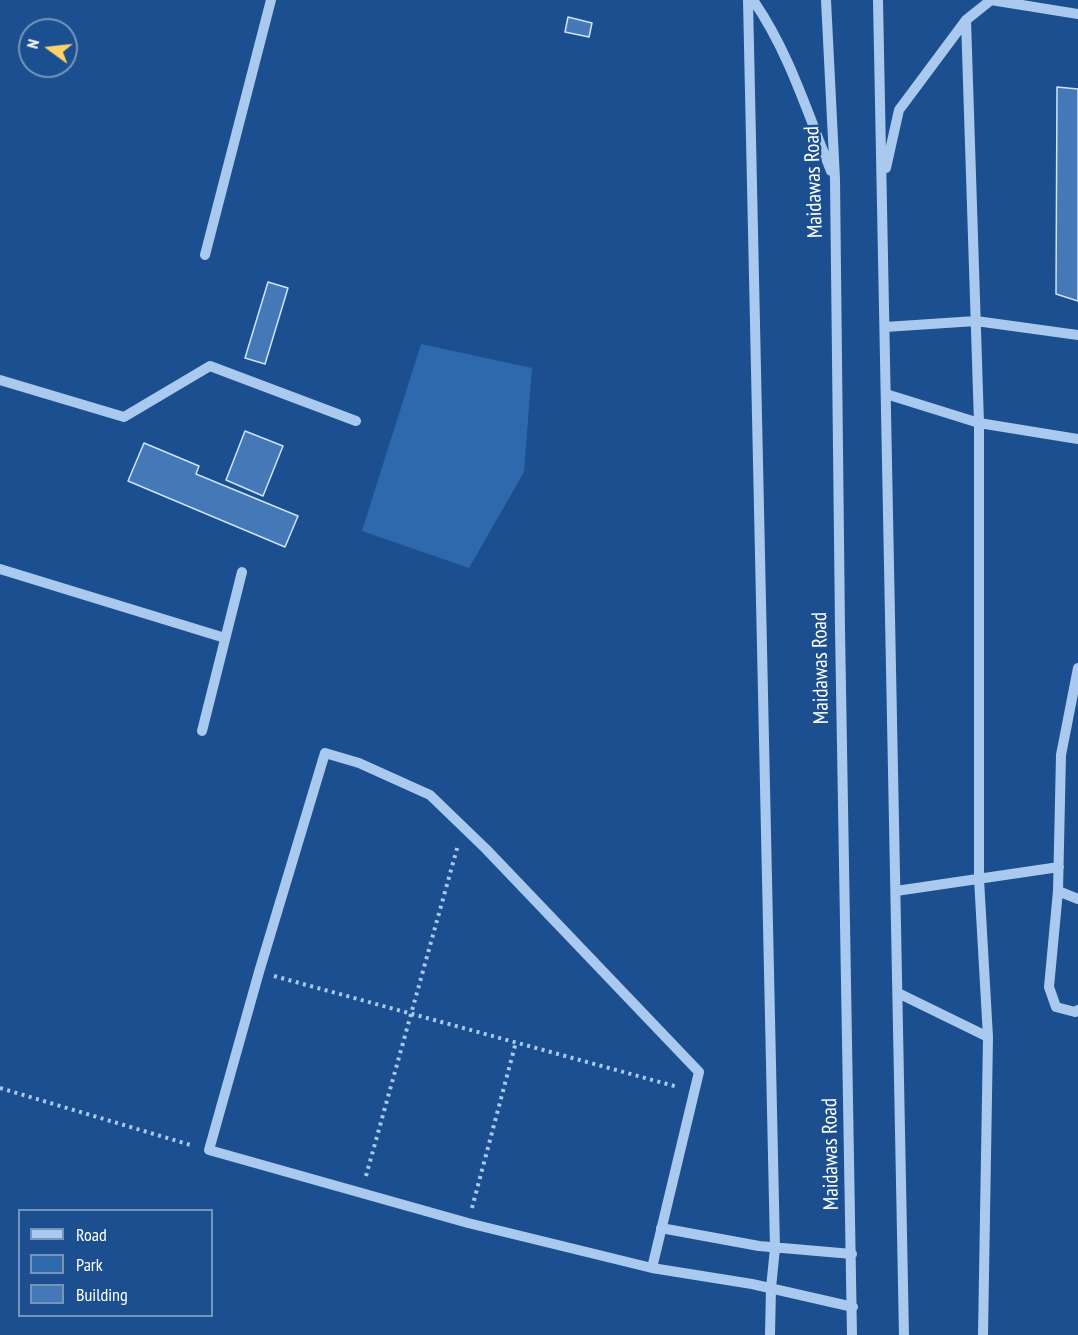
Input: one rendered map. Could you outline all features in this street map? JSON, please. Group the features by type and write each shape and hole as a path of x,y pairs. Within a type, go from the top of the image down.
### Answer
{"street":[{"path":"205,255 272,0"},
{"path":"750,0 770,25 798,84 810,120 835,179"},
{"path":"750,0 775,1248 770,1335"},
{"name":"Maidawas Road","path":"826,0 835,179 852,1335"},
{"path":"878,0 904,1335"},
{"path":"883,185 899,110 966,20 991,0 1078,14"},
{"path":"966,20 979,423 979,879 988,1037 983,1335"},
{"path":"885,327 976,321 1078,335"},
{"path":"0,380 124,417 210,366 356,421"},
{"path":"886,394 979,423 1078,439"},
{"path":"0,569 225,638"},
{"path":"202,731 242,572"},
{"path":"1078,668 1061,755 1058,891 1049,987 1056,1007 1075,1012 1078,1010"},
{"path":"652,1268 699,1072 463,826 430,795 359,763 325,753 259,972 209,1150 468,1223 652,1268 771,1288 853,1307"},
{"path":"896,891 1059,867"},
{"path":"1058,891 1078,899"},
{"path":"898,993 988,1037"},
{"path":"661,1228 759,1246 852,1254"}],"path":[{"path":"361,1194 463,826"},
{"path":"259,972 694,1091"},
{"path":"468,1223 516,1042"},
{"path":"0,1088 209,1150"}],"green space":[{"path":"421,344 532,368 524,472 469,568 362,531"}],"building":[{"path":"568,17 592,23 589,37 565,32"},
{"path":"1057,87 1078,89 1078,301 1056,294"},
{"path":"268,282 288,288 265,364 245,358"},
{"path":"245,431 283,446 263,496 226,480"},
{"path":"144,443 199,466 196,474 298,516 285,547 128,481"}]}
